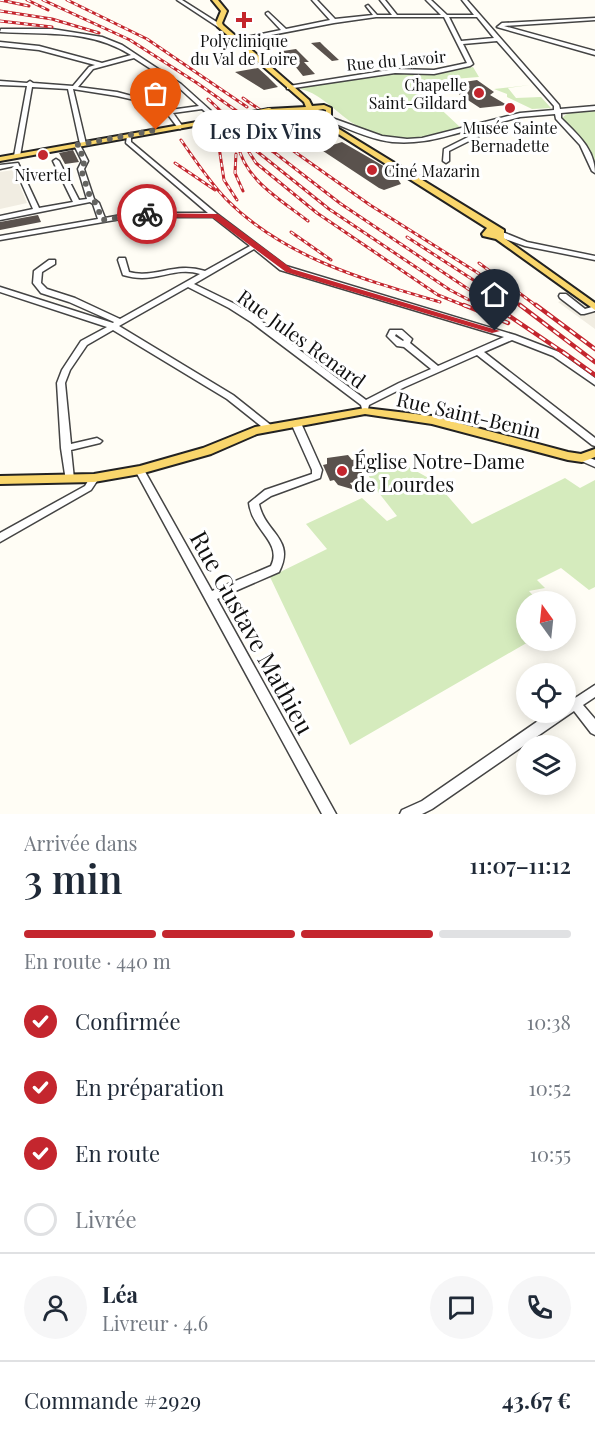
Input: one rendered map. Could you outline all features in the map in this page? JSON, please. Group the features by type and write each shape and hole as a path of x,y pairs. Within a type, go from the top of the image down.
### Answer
{"main road":[{"path":"215,0 224,11 217,24 290,89 307,101 313,114 495,231 595,308"},
{"path":"290,89 329,113 334,129"},
{"path":"103,140 273,111 329,113"},
{"path":"313,114 329,113"},
{"path":"0,159 168,129"},
{"name":"Rue Saint-Benin","path":"0,480 94,478 140,470 207,451 255,430 365,407 432,420 582,458"},
{"path":"582,458 595,453"}],"street":[{"path":"179,0 217,24"},
{"path":"314,0 334,21"},
{"path":"382,0 396,16"},
{"path":"428,0 446,16 459,43 498,39"},
{"path":"464,0 485,22 497,28 595,53"},
{"path":"368,6 376,16"},
{"path":"268,13 285,31"},
{"path":"235,40 334,21 376,16 478,16"},
{"path":"485,22 497,28 595,19"},
{"path":"497,28 498,39 558,110 558,118 583,144 595,171"},
{"path":"1,31 52,31 85,36 120,46 179,85 203,107 221,119"},
{"name":"Rue du Lavoir","path":"290,89 395,71 434,72 470,64 459,43"},
{"path":"0,44 39,48 101,65"},
{"path":"72,87 91,68 135,56"},
{"path":"0,83 72,87 141,100 169,112 179,126"},
{"path":"17,156 30,83"},
{"path":"72,87 80,144 85,161 81,169 91,200 96,203 102,220"},
{"path":"169,112 203,107"},
{"path":"329,113 351,128 378,139 405,141 422,140 520,115 595,108"},
{"path":"446,161 446,150 485,131 487,124"},
{"path":"129,137 128,142 283,268 512,337 556,354 595,382"},
{"path":"56,161 77,202"},
{"path":"0,167 16,164 37,211"},
{"path":"417,179 436,170"},
{"path":"0,218 91,200"},
{"path":"0,238 140,215 215,215"},
{"path":"495,231 525,244 595,258"},
{"path":"69,479 61,383 66,370 84,343 255,246"},
{"path":"122,260 126,273 136,277 171,269 206,274"},
{"path":"52,262 38,271 38,284 44,291 80,303 116,324 230,397 270,428"},
{"name":"Rue Jules Renard","path":"188,284 254,320 365,407"},
{"path":"0,289 116,324"},
{"path":"563,296 584,312 595,308"},
{"path":"595,308 587,314 595,320"},
{"path":"365,407 402,385 512,337"},
{"path":"406,344 438,370"},
{"path":"479,353 595,443"},
{"path":"210,597 275,569 280,562 281,554 257,514 254,503 268,493 317,476 317,470 296,423"},
{"path":"66,448 97,441"},
{"path":"582,458 595,464"},
{"name":"Rue Gustave Mathieu","path":"140,470 329,814"},
{"path":"0,538 87,488 94,478"},
{"path":"576,703 595,690"},
{"path":"576,712 595,729"},
{"path":"407,814 427,805 546,723"}],"green space":[{"path":"473,67 479,77 453,79 417,87 461,128 414,138 385,137 371,133 357,126 318,96 300,89 308,84 396,71 435,73"},
{"path":"530,85 508,88 516,98 541,97 551,108 532,109 494,89"},
{"path":"595,110 595,165 588,147 562,118 569,112"},
{"path":"382,452 450,490 445,493 472,524 565,478 580,488 595,480 595,587 589,590 561,568 537,580 545,588 516,591 516,649 350,745 270,577 327,549 306,524 362,498 387,521 397,516 375,488 360,459"}],"shaded area":[{"path":"13,170 27,203 0,209 0,172"},
{"path":"572,297 595,312 595,329 558,302"}],"building":[{"path":"320,42 339,60 332,61 311,43"},
{"path":"296,49 309,62 304,62 315,74 303,76 283,51"},
{"path":"258,68 278,87 264,90 235,72"},
{"path":"477,80 494,92 490,95 507,105 480,108 445,85"},
{"name":"Ciné Mazarin","path":"342,142 399,175 396,176 401,184 384,190 379,188 320,149"},
{"path":"73,150 79,162 65,164 59,153"},
{"path":"38,215 41,222 0,230 0,222"},
{"name":"Église Notre-Dame de Lourdes","path":"348,455 352,460 356,459 362,473 359,481 350,483 355,490 338,485 334,480 330,481 323,465 327,464 327,458"}],"railway":[{"path":"0,0 29,6"},
{"path":"27,0 48,10"},
{"path":"43,0 130,40 197,83 370,205 478,273 522,307"},
{"path":"67,0 147,39 247,107"},
{"path":"0,11 52,19 99,33"},
{"path":"0,21 52,27"},
{"path":"243,98 276,121"},
{"path":"208,99 244,133 275,153 341,204 495,307"},
{"path":"232,126 256,163 317,213 438,295 468,307"},
{"path":"181,140 226,199 248,219 273,236 326,264 383,285 440,302"},
{"path":"238,145 248,169 256,179 308,221"},
{"path":"249,145 329,209 450,290 469,300"},
{"path":"219,147 224,180 237,200"},
{"path":"236,154 235,173 243,191"},
{"path":"175,163 215,190"},
{"path":"291,232 331,260"},
{"path":"407,237 478,283"},
{"path":"479,263 538,307"},
{"path":"464,305 508,323"},
{"path":"493,305 569,357"},
{"path":"520,305 595,362"},
{"path":"536,305 595,349"},
{"path":"563,352 569,357"},
{"path":"569,357 595,375"}],"way so far":[{"path":"147,214 102,220 96,203 91,200 81,169 85,161 77,145 156,130"}],"place":[{"name":"Polyclinique du Val de Loire","path":"244,20"},
{"name":"Chapelle Saint-Gildard","path":"479,93"},
{"name":"Musée Sainte Bernadette","path":"510,108"},
{"name":"Les Dix Vins","path":"156,130"},
{"name":"Nivertel","path":"43,155"},
{"name":"Ciné Mazarin","path":"372,170"},
{"name":"Église Notre-Dame de Lourdes","path":"342,471"}],"route":[{"path":"147,214 215,215 289,271 495,331"}]}
